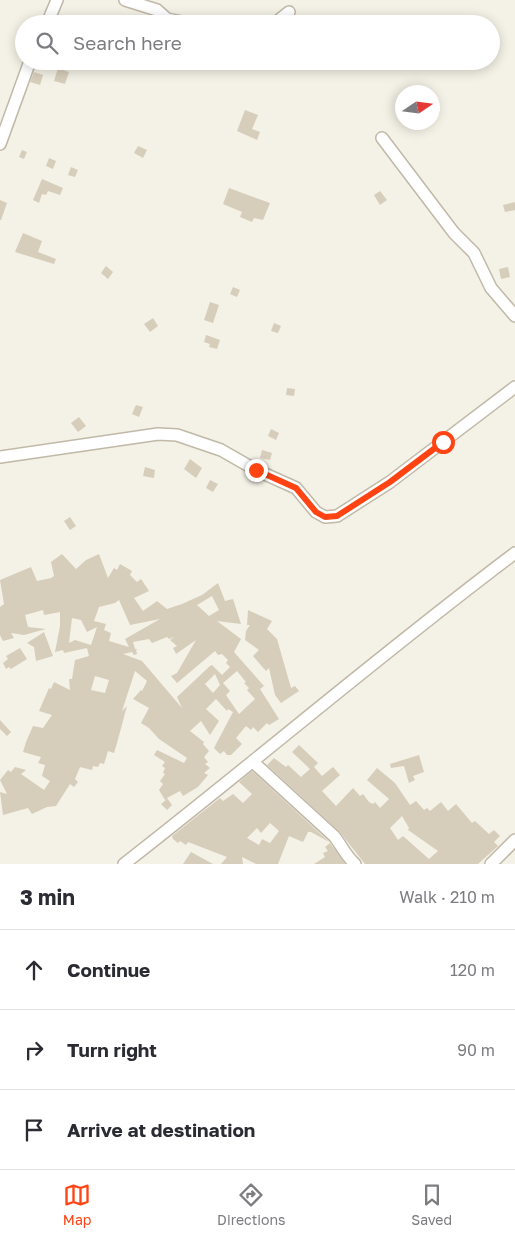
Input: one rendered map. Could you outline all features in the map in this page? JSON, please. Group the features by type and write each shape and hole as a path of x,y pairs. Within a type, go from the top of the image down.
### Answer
{"street":[{"path":"51,15 57,0"},
{"path":"125,0 157,10 160,15"},
{"path":"285,15 289,12"},
{"path":"0,144 27,70"},
{"path":"382,138 454,233 474,253 491,288 515,316"},
{"path":"0,457 158,434 178,435 221,450 256,470 277,478 296,488 316,512 325,517 337,516 390,482 515,387"},
{"path":"124,864 253,762 417,626 515,553"},
{"path":"253,762 334,836 344,849 346,855 355,864"},
{"path":"491,864 515,840"}],"building":[{"path":"57,70 69,72 65,84 54,81"},
{"path":"34,72 43,75 40,85 30,82"},
{"path":"245,110 258,115 252,129 260,132 257,140 237,131"},
{"path":"138,146 147,150 143,158 134,153"},
{"path":"22,150 27,152 24,159 19,157"},
{"path":"49,158 56,161 53,169 46,166"},
{"path":"71,167 78,170 75,177 68,175"},
{"path":"42,179 63,188 60,195 48,191 46,195 42,194 39,203 33,200"},
{"path":"229,188 270,203 263,220 254,218 252,222 240,217 242,212 223,204"},
{"path":"380,191 387,200 380,205 374,195"},
{"path":"0,200 7,203 1,220 0,220"},
{"path":"515,202 515,210 505,212 503,205"},
{"path":"23,233 42,241 38,252 56,259 54,264 15,252"},
{"path":"106,266 113,272 108,279 101,273"},
{"path":"508,267 510,277 501,279 499,269"},
{"path":"233,287 240,290 237,297 230,294"},
{"path":"210,302 219,305 213,323 204,320"},
{"path":"153,318 158,326 150,332 144,324"},
{"path":"274,323 281,326 278,333 271,331"},
{"path":"206,335 220,340 217,349 209,347 210,344 204,342"},
{"path":"287,388 295,389 294,396 286,395"},
{"path":"136,405 143,407 139,417 132,414"},
{"path":"79,417 86,426 78,432 71,423"},
{"path":"271,429 279,433 276,440 268,436"},
{"path":"262,450 272,453 270,460 260,458"},
{"path":"190,459 202,468 196,478 184,469"},
{"path":"145,467 155,470 154,478 143,476"},
{"path":"210,480 218,484 213,492 206,488"},
{"path":"70,517 76,526 70,530 64,521"},
{"path":"62,554 76,569 86,560 99,554 108,578 114,568 117,570 120,564 132,571 130,575 137,582 141,579 149,591 134,598 143,611 157,601 167,609 182,604 202,595 218,583 225,601 233,599 241,624 217,621 241,639 234,652 264,686 260,689 279,719 269,725 267,723 258,732 253,727 251,730 246,726 236,738 242,744 231,755 227,755 224,751 220,754 214,748 233,712 228,709 227,711 216,699 206,709 219,721 210,735 201,721 190,731 204,742 203,744 209,751 204,757 208,762 205,764 210,768 204,773 208,775 198,787 183,796 180,791 167,798 172,805 167,810 161,804 167,799 165,800 159,790 163,784 160,781 165,774 163,773 165,768 162,766 165,762 154,755 157,750 184,763 187,758 159,739 149,728 141,723 149,708 133,699 142,691 147,681 135,671 122,711 127,706 114,753 108,751 104,764 100,763 98,767 93,766 92,770 80,767 75,779 78,782 74,787 70,784 56,806 47,807 32,814 28,808 3,815 0,792 7,794 0,780 8,770 11,772 15,767 26,770 21,774 44,790 50,781 42,776 45,765 38,763 41,757 23,752 26,742 33,726 43,728 52,715 39,711 49,688 51,689 54,682 70,690 69,679 72,679 75,660 89,656 87,648 64,653 63,650 55,652 60,626 60,612 44,615 43,610 25,615 28,627 46,629 24,635 11,633 14,638 3,641 0,635 0,607 4,604 0,580 31,567 37,581 51,578 54,576 51,562","holes":["212,596 219,610 209,616 197,605","119,600 130,625 160,619 125,639 129,647 109,641 111,633 104,630 106,624 94,621 99,607 115,603","72,618 81,620 87,632 97,627 91,645 75,640 69,643","167,637 169,639 174,637 170,640 177,646 173,648 176,654 196,640 177,673 171,676 177,683 215,651 218,655 222,654 228,660 226,663 230,667 222,675 212,665 210,666 177,697 182,708 142,661 123,654 132,652 134,655 137,654 136,650 138,649 135,649 133,642 149,639 152,643","237,671 246,682 244,683 249,688 247,690 255,699 239,714 226,695 230,691 223,683","215,674 220,685 213,693 205,684","95,676 109,680 105,693 91,690"]},
{"path":"248,610 272,621 267,629 277,639 291,688 295,686 299,691 281,703 275,695 269,668 266,671 253,656 259,650 245,640 246,631 250,625 247,625"},
{"path":"44,632 53,656 36,661 34,647 27,643"},
{"path":"20,648 27,659 11,669 9,667 6,669 3,663 8,659 6,656"},
{"path":"0,720 11,732 7,736 0,729"},
{"path":"299,745 318,763 314,767 322,776 333,767 340,775 322,791 336,806 353,788 360,796 363,794 369,802 373,804 375,802 380,808 389,799 367,780 377,768 395,783 410,805 416,801 424,810 427,808 430,811 441,802 448,811 456,804 472,823 475,821 489,834 494,830 500,836 494,842 498,846 478,864 365,864 339,831 267,765 274,758 286,767 288,765 301,777 310,769 292,752","holes":["402,816 409,828 408,830 438,851 429,859 403,836 398,840 390,828"]},
{"path":"419,755 424,772 413,776 415,780 409,783 404,766 391,768 390,764"},
{"path":"252,771 329,842 308,832 303,842 289,836 278,864 256,864 242,857 243,864 221,864 227,857 188,842 186,845 180,841 178,843 173,839 172,836 220,798 223,801 233,794 243,803 252,794 239,782","holes":["270,823 279,831 270,843 262,839 259,845 247,838 257,828 261,833"]},
{"path":"330,843 345,864 314,864 325,857 323,853 328,851 325,847"},
{"path":"191,852 213,864 183,864"}],"route":[{"path":"256,470 296,488 303,499 316,512 325,517 337,516 390,482 443,442"}]}
